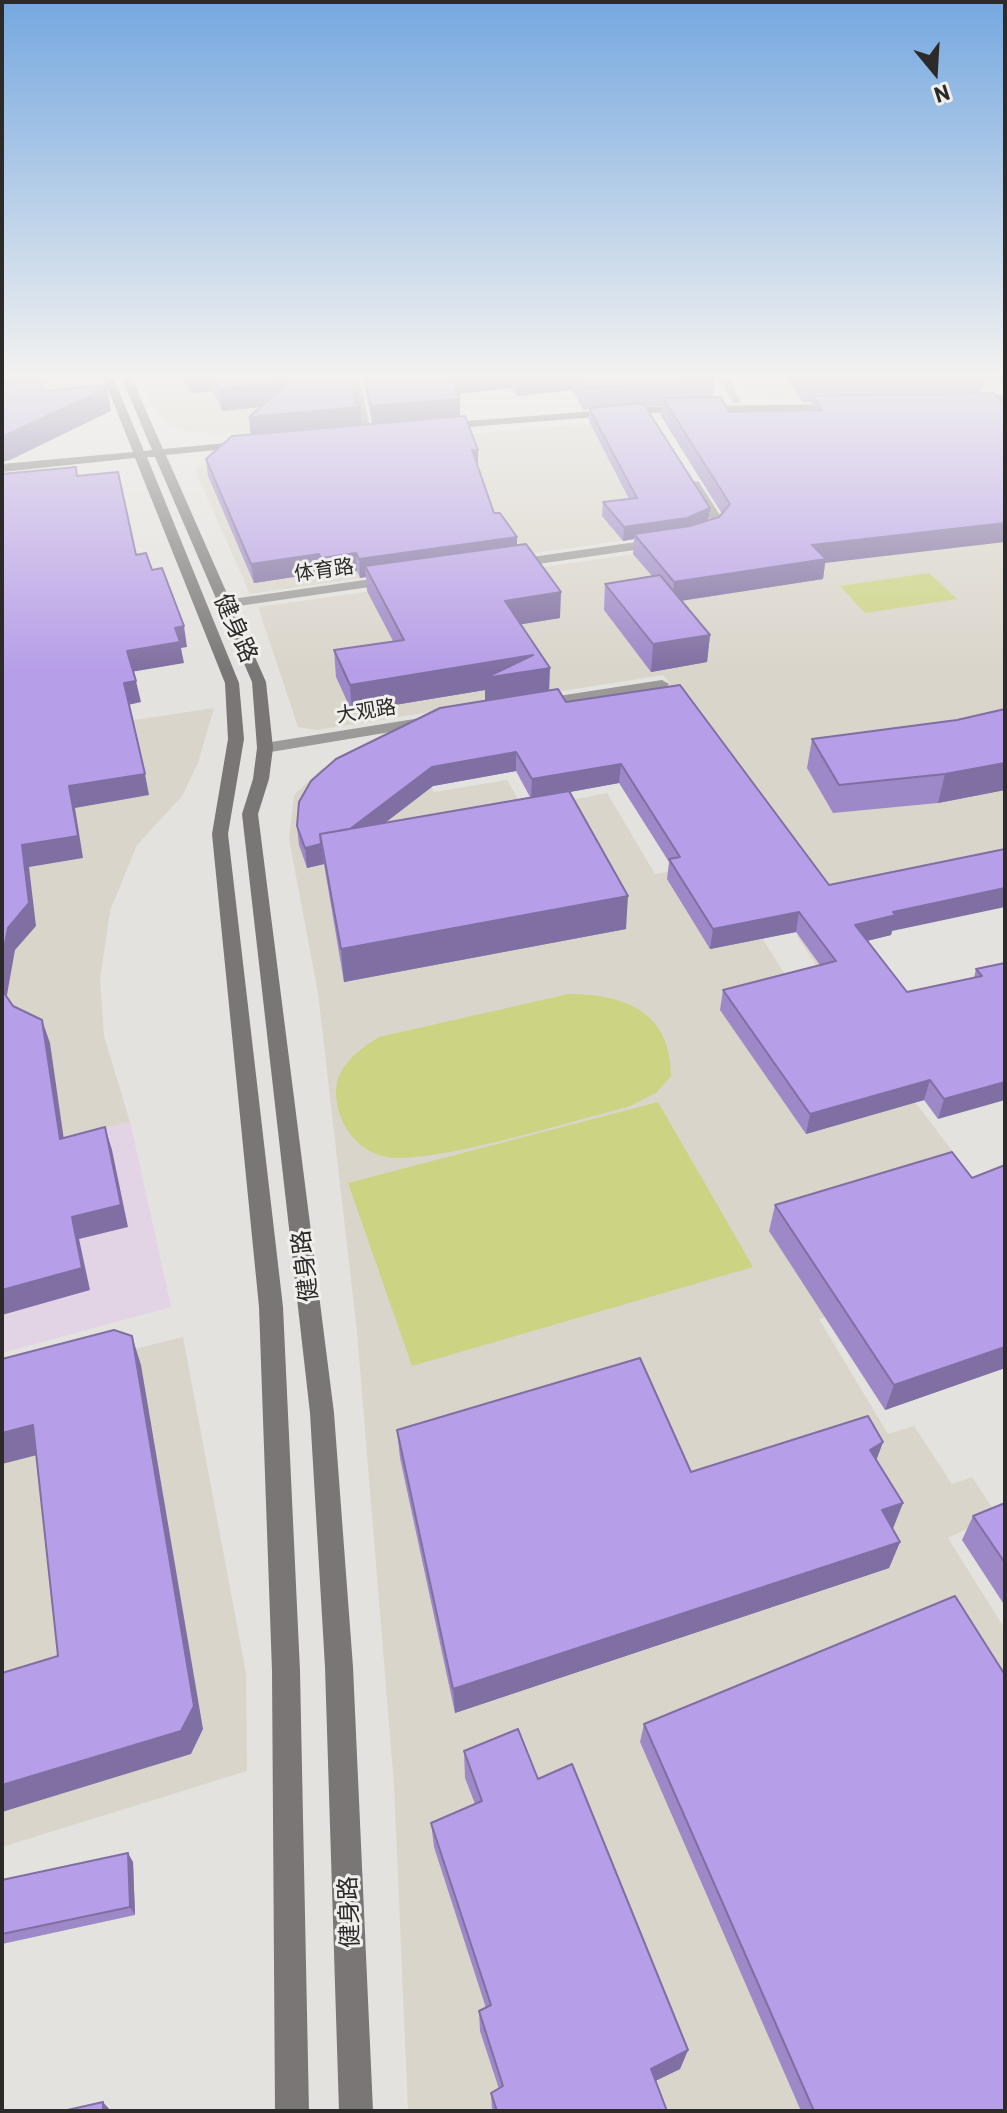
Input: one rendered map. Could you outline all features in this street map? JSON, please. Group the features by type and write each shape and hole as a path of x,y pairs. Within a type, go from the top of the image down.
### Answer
{"main road":[{"name":"健身路","path":"155,473 232,683 236,739 220,834 271,1307 286,1671 292,2111"},
{"name":"健身路","path":"158,473 225,604 259,682 265,748 261,779 250,814 322,1413 339,1667 356,2111"}],"street":[{"path":"687,473 719,523 711,531 688,539"},
{"path":"503,565 672,541"},
{"name":"体育路","path":"225,604 410,578"},
{"path":"525,706 662,684"},
{"name":"大观路","path":"265,748 448,718"}],"shaded area":[{"path":"197,473 662,473 683,532 250,594"},
{"path":"871,473 1005,473 1005,848 828,887 663,675 317,730 298,727 258,607 706,544"},
{"path":"214,708 198,763 182,796 137,845 110,911 100,980 104,1036 130,1122 2,1152 2,740"},
{"path":"409,740 434,792 507,780 524,809 607,793 655,874 734,860 760,935 788,979 820,971 797,936 839,926 896,1077 1005,1220 1005,1261 819,1319 888,1434 914,1426 952,1484 972,1477 997,1515 948,1538 1005,1629 1005,2111 408,2111 394,1785 357,1332 318,993 289,839 294,795 321,769 358,751"},
{"path":"130,1122 171,1307 2,1353 2,1152"},
{"path":"183,1337 246,1673 247,1771 2,1847 2,1382"}],"green space":[{"path":"929,573 957,599 865,613 840,586"},
{"path":"569,994 626,1003 653,1022 663,1036 669,1054 671,1076 656,1093 628,1107 502,1140 403,1158 373,1153 358,1143 342,1121 336,1091 341,1072 353,1056 379,1037"},
{"path":"658,1102 753,1267 412,1366 348,1183"}],"building":[{"path":"77,473 77,476 118,473 136,555 146,553 152,570 162,568 184,626 175,628 180,642 127,651 136,681 124,683 145,774 69,786 78,836 22,845 29,903 8,928 2,960 2,474"},
{"path":"212,473 480,473 494,513 500,513 517,537 359,559 356,553 321,558 319,554 251,564"},
{"path":"623,473 687,473 710,508 687,518 624,527 603,502 637,498"},
{"path":"710,473 1005,473 1005,523 812,545 826,559 674,582 634,534 690,526 719,517 730,504"},
{"path":"526,544 561,592 505,601 550,668 485,678 533,655 350,685 334,650 404,640 365,566"},
{"path":"660,575 710,635 653,644 605,584"},
{"path":"680,685 829,885 1005,849 1005,888 893,912 896,915 855,925 907,992 982,976 976,969 1005,963 1005,1082 944,1099 930,1080 810,1114 723,990 836,961 799,912 713,929 669,859 680,857 621,764 532,779 516,752 432,767 350,829 320,834 321,844 305,848 297,826 299,802 311,781 336,759 440,708 558,689 566,702"},
{"path":"1005,709 1005,763 945,774 839,785 812,739 957,720"},
{"path":"569,791 628,896 341,949 320,834"},
{"path":"2,990 13,1006 42,1020 60,1139 105,1127 121,1205 72,1217 82,1268 2,1290"},
{"path":"952,1152 972,1178 1005,1165 1005,1347 894,1385 775,1205"},
{"path":"114,1330 132,1336 194,1706 181,1731 2,1785 2,1673 58,1656 33,1425 2,1433 2,1359"},
{"path":"640,1358 691,1472 868,1416 883,1442 870,1450 903,1503 882,1510 900,1542 453,1689 397,1430"},
{"path":"1005,1503 1005,1563 973,1516"},
{"path":"955,1596 1005,1675 1005,2111 814,2111 644,1724"},
{"path":"518,1729 538,1779 572,1764 688,2050 651,2069 667,2111 497,2111 491,2093 503,2086 479,2011 491,2005 431,1823 482,1801 464,1751"},
{"path":"128,1853 130,1907 2,1934 2,1880"},
{"path":"103,2102 103,2111 63,2111"}]}
